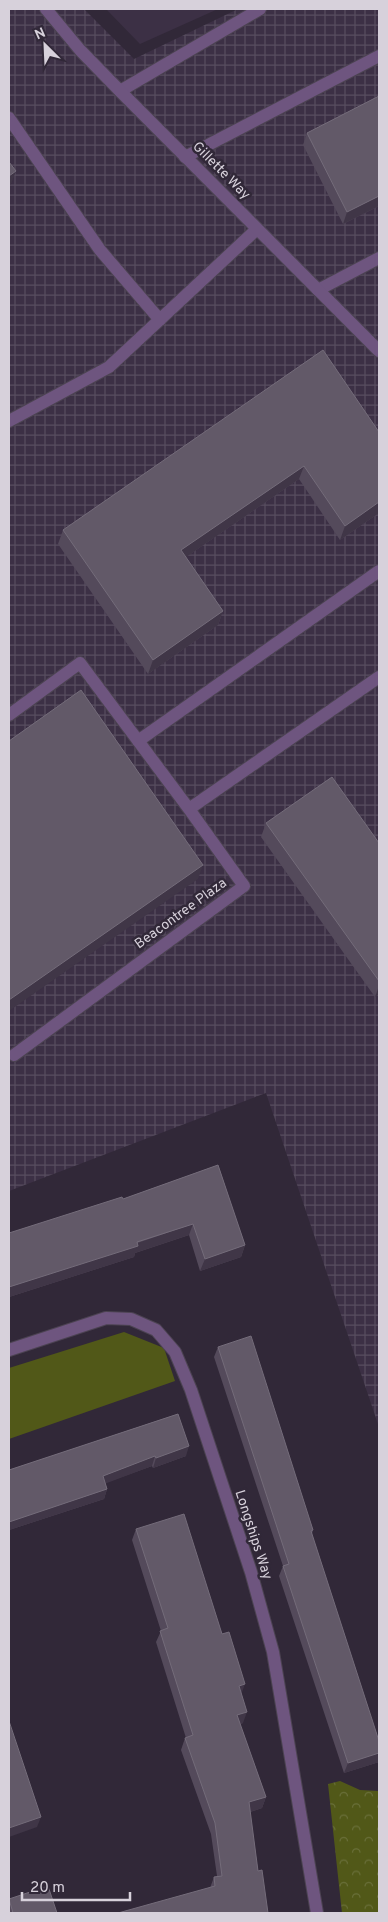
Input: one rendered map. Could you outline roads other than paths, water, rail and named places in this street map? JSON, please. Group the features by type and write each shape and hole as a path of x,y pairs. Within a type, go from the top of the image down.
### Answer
{"street":[{"name":"Gillette Way","path":"46,9 80,50 379,351"},
{"path":"120,91 260,9"},
{"path":"185,156 379,56"},
{"path":"9,118 100,250 160,320"},
{"path":"9,421 109,367 258,229"},
{"path":"318,290 379,258"},
{"path":"138,741 379,571"},
{"name":"Beacontree Plaza","path":"9,715 80,663 244,886 14,1055"},
{"path":"189,809 379,677"},
{"name":"Longships Way","path":"9,1350 106,1318 131,1319 156,1330 174,1352 191,1390 250,1572 273,1652 318,1913"}]}
